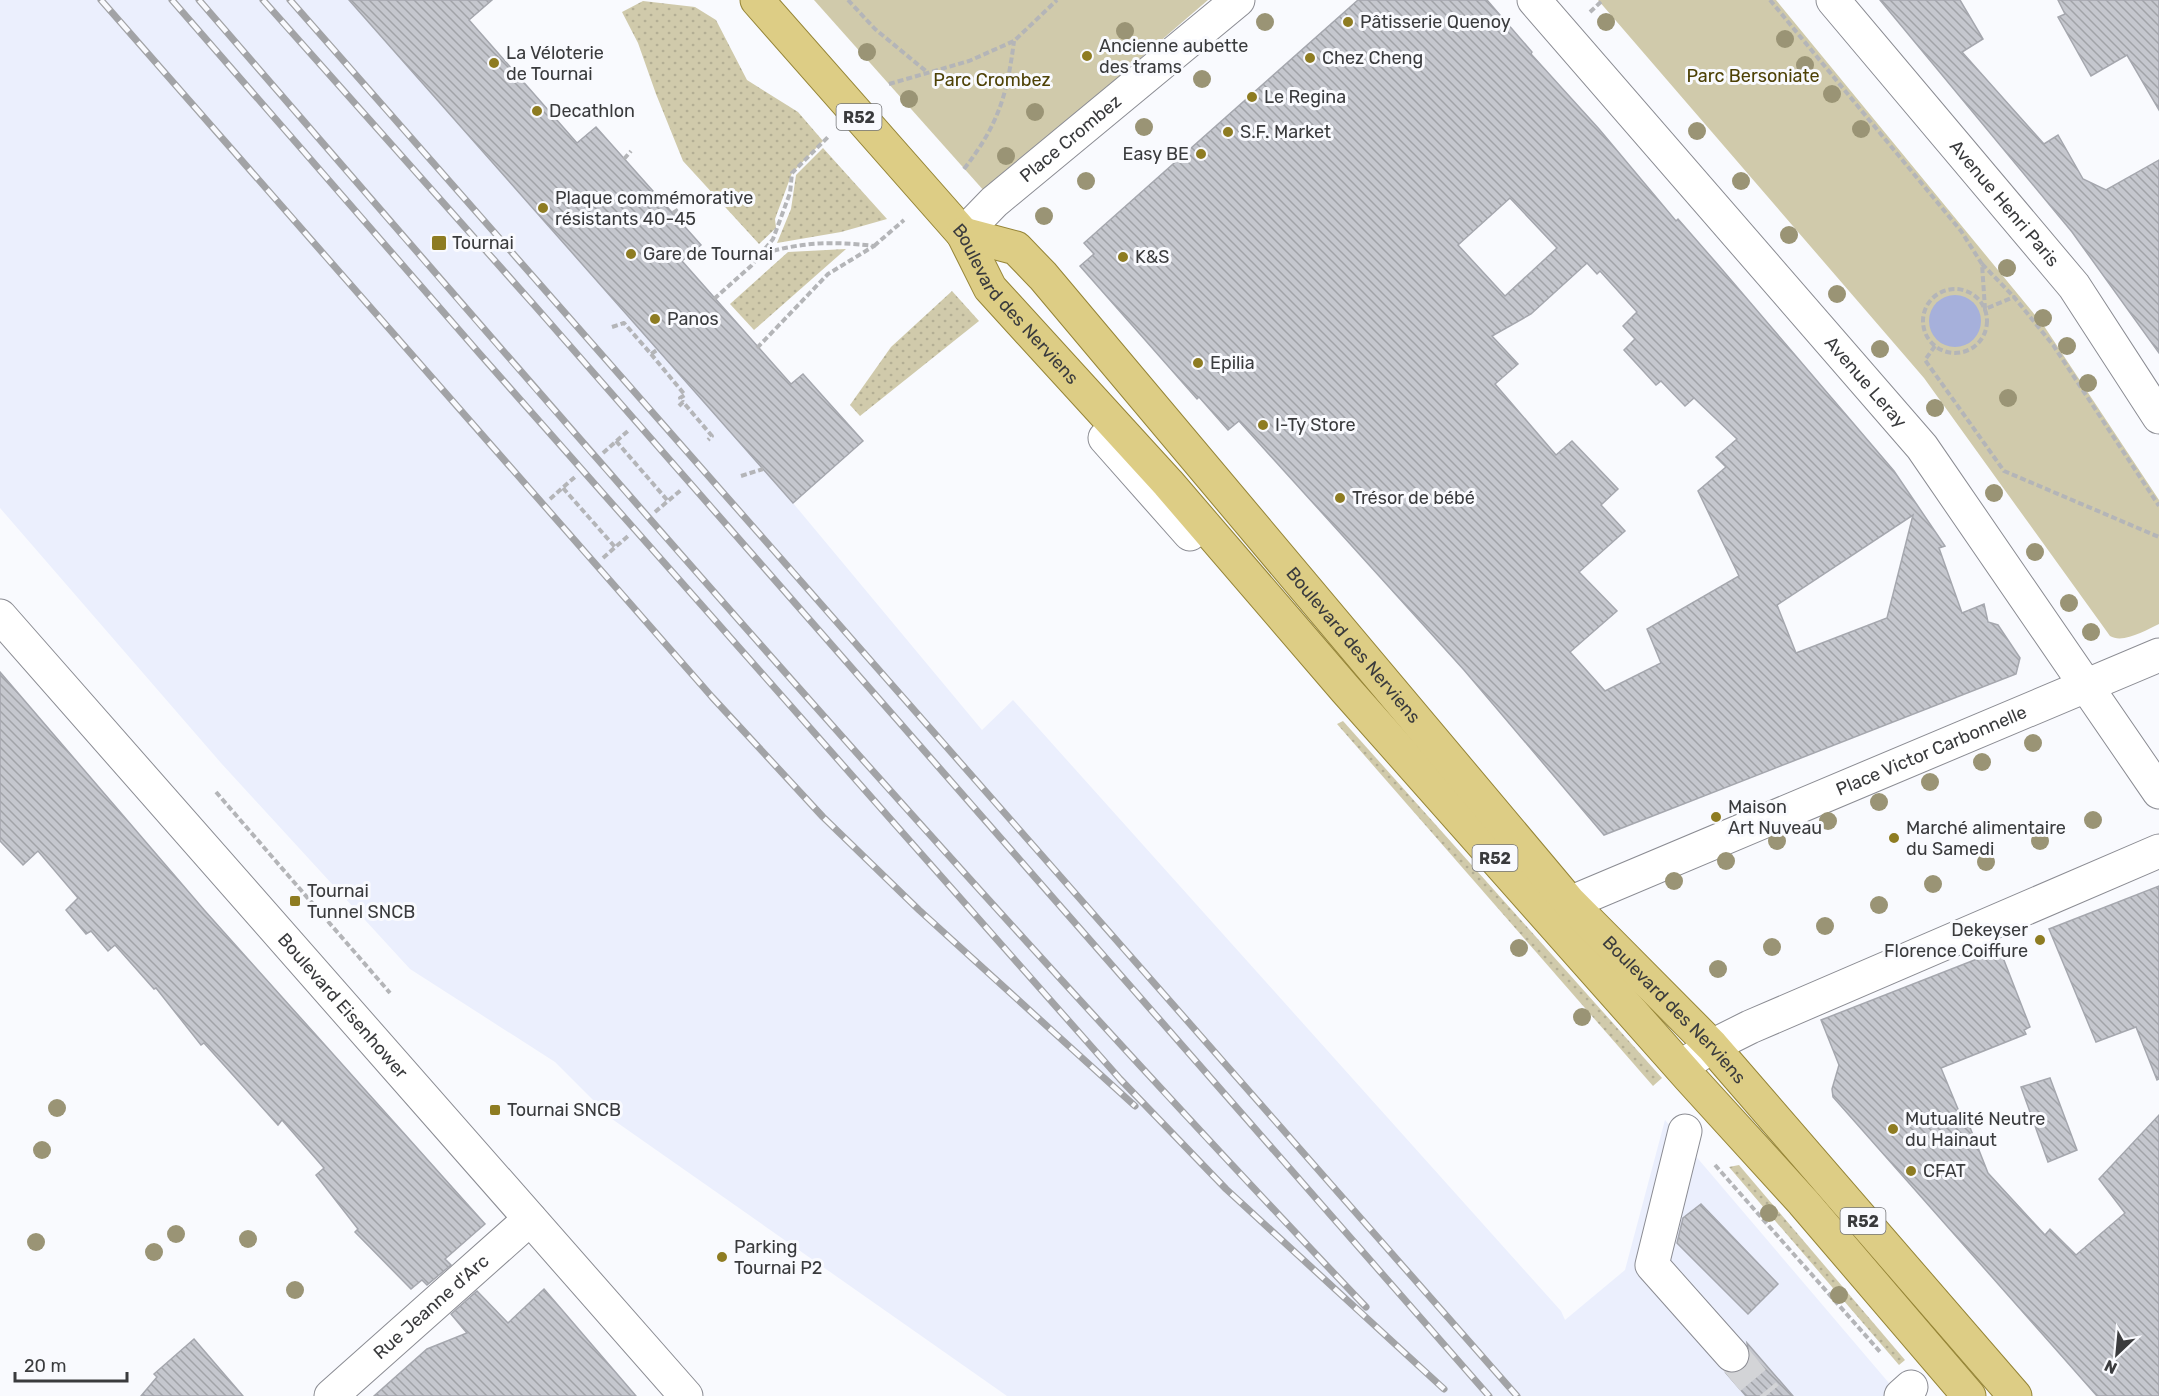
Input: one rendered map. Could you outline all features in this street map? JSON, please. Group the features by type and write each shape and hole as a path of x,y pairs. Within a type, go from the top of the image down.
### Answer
{"main road":[{"name":"R52","path":"757,0 963,234"},
{"name":"Boulevard des Nerviens","path":"963,234 990,288 1168,483 1346,690 1556,907 1712,1046 2015,1396"},
{"name":"Boulevard des Nerviens","path":"963,234 1017,248 1043,276 1556,907 1681,1067 1803,1202 1969,1396"}],"street":[{"name":"Place Crombez","path":"963,234 994,202 1238,0"},
{"name":"Avenue Leray","path":"1534,0 1906,427 1957,495 2159,792"},
{"name":"Avenue Henri Paris","path":"1833,0 2074,286 2159,417"},
{"path":"1020,321 1020,342 1761,1177 1948,1396"},
{"name":"Boulevard Eisenhower","path":"0,616 686,1396"},
{"name":"Place Victor Carbonnelle","path":"1556,907 2159,655"},
{"path":"1681,1067 1712,1046 1750,1027 2159,851"},
{"path":"1685,1131 1652,1265 1732,1355"},
{"name":"Rue Jeanne d'Arc","path":"331,1396 530,1219"}],"path":[{"path":"848,0 874,29 928,73"},
{"path":"889,84 969,61 1014,41 1057,0"},
{"path":"1770,0 1961,231 1982,264 2014,297 2053,345 2159,506"},
{"path":"964,169 987,141 1007,91 1014,41"},
{"path":"714,299 761,254 773,239 790,193 792,173 856,113"},
{"path":"624,159 631,151"},
{"path":"673,213 679,209"},
{"path":"757,348 828,274 874,246 833,241 786,247 761,254"},
{"path":"1982,264 1985,309 1986,329 1975,346 1955,353 1935,346 1928,338 1924,317 1927,307 1941,293 1962,290 1979,300 1985,309"},
{"path":"1985,309 2014,297"},
{"path":"612,327 624,323 651,354 685,395 680,398 681,404 712,436 708,440"},
{"path":"1935,346 1925,360 2004,471 2159,537"},
{"path":"651,354 657,350"},
{"path":"603,453 629,430"},
{"path":"616,441 668,501"},
{"path":"741,477 763,469"},
{"path":"550,499 576,476"},
{"path":"563,488 615,547"},
{"path":"655,512 681,490"},
{"path":"603,558 628,536"},
{"path":"216,792 390,993"}],"shaded area":[{"path":"0,0 354,0 351,3 793,503 982,730 1013,700 1561,1311 1565,1320 1625,1270 1665,1120 1900,1396 1007,1396 612,1119 555,1062 410,969 221,763 0,508"}],"green space":[{"name":"Parc Crombez","path":"814,0 1208,0 985,192"},
{"name":"Parc Bersoniate","path":"1598,0 1776,0 2044,326 2159,500 2159,624 2128,637 2110,636 1924,378"},
{"path":"643,1 695,7 716,20 747,80 798,112 823,141 792,173 775,219 776,228 759,244 683,161 638,43 622,12"},
{"path":"823,148 887,219 841,232 777,243 791,209 796,175"},
{"path":"846,249 754,330 730,304 788,252"},
{"path":"952,291 979,321 860,416 850,405 891,347"},
{"path":"1343,721 1662,1078 1653,1086 1337,724"},
{"path":"1739,1165 1905,1360 1899,1365 1729,1167"}],"water":[{"path":"1950,295 1960,295 1969,299 1977,307 1981,321 1977,335 1969,343 1960,347 1950,347 1941,343 1933,335 1929,326 1929,316 1933,307 1941,299"}],"building":[{"name":"Gare de Tournai","path":"349,0 492,0 469,20 577,143 596,127 701,245 682,261 791,384 803,374 863,441 793,503"},
{"path":"1358,0 1487,0 1532,52 1531,54 1599,129 1676,221 1678,219 1719,266 1894,471 1945,546 1939,548 1962,613 1984,604 1988,622 1998,625 2020,658 2016,674 1604,835 1464,670 1239,421 1228,430 1199,397 1197,399 1080,266 1094,254 1084,243","holes":["1510,198 1557,248 1505,296 1458,245","1587,263 1597,274 1600,271 1637,312 1623,326 1635,339 1624,350 1656,385 1661,381 1685,406 1694,398 1737,439 1716,457 1726,467 1698,491 1739,576 1647,629 1661,663 1605,691 1570,652 1617,611 1579,572 1625,531 1601,505 1618,489 1572,441 1556,455 1495,384 1518,364 1492,336 1531,314","1913,515 1887,618 1796,653 1777,605"]},
{"path":"1880,0 1960,0 1983,39 1962,52 2044,144 2058,135 2083,179 2106,190 2159,160 2159,353 2072,232"},
{"path":"2058,0 2159,0 2159,110 2127,55 2091,76 2058,17 2065,14"},
{"path":"0,672 205,911 485,1224 445,1259 451,1265 427,1285 422,1280 411,1289 355,1232 358,1229 316,1175 324,1168 282,1120 278,1125 204,1043 201,1045 156,988 154,989 115,945 108,951 91,931 86,934 66,910 78,898 38,851 23,865 0,841"},
{"path":"2159,886 2159,1079 2157,1080 2136,1027 2096,1042 2049,929"},
{"path":"2000,950 2030,1027 2024,1030 2026,1034 1941,1068 1965,1126 1969,1125 1988,1173 2045,1235 2050,1229 2076,1255 2125,1213 2099,1179 2159,1115 2159,1396 2097,1396 1833,1097 1832,1089 1839,1065 1821,1020"},
{"path":"2050,1078 2077,1150 2048,1162 2021,1087"},
{"path":"1701,1204 1778,1284 1748,1314 1677,1243 1683,1218"},
{"path":"544,1289 636,1396 374,1396 427,1349 467,1333 451,1314 477,1291 508,1323"},
{"path":"194,1339 243,1396 141,1396 157,1377 154,1374"},
{"path":"1747,1343 1793,1396 1746,1396 1726,1373 1736,1373 1745,1369 1750,1360"}],"tunnel":[{"path":"1732,1355 1766,1396"}],"railway":[{"path":"101,0 712,697 823,817 919,910 1135,1106"},
{"path":"172,0 479,353 1120,1079 1226,1189 1444,1389"},
{"path":"199,0 630,496 920,824 1216,1148 1366,1307"},
{"path":"263,0 535,306 1489,1396"},
{"path":"290,0 1517,1396"}],"place":[{"name":"Pâtisserie Quenoy","path":"1348,22"},
{"name":"Ancienne aubette des trams","path":"1087,56"},
{"name":"Chez Cheng","path":"1310,58"},
{"name":"La Véloterie de Tournai","path":"494,63"},
{"name":"Le Regina","path":"1252,97"},
{"name":"Decathlon","path":"537,111"},
{"name":"S.F. Market","path":"1228,132"},
{"name":"Easy BE","path":"1201,154"},
{"name":"Plaque commémorative résistants 40-45","path":"543,208"},
{"name":"Tournai","path":"439,243"},
{"name":"Gare de Tournai","path":"631,254"},
{"name":"K&S","path":"1123,257"},
{"name":"Panos","path":"655,319"},
{"name":"Epilia","path":"1198,363"},
{"name":"I-Ty Store","path":"1263,425"},
{"name":"Trésor de bébé","path":"1340,498"},
{"name":"Maison Art Nuveau","path":"1716,817"},
{"name":"Marché alimentaire du Samedi","path":"1894,838"},
{"name":"Tournai Tunnel SNCB","path":"295,901"},
{"name":"Dekeyser Florence Coiffure","path":"2040,940"},
{"name":"Tournai SNCB","path":"495,1110"},
{"name":"Mutualité Neutre du Hainaut","path":"1893,1129"},
{"name":"CFAT","path":"1911,1171"},
{"name":"Parking Tournai P2","path":"722,1257"}]}
